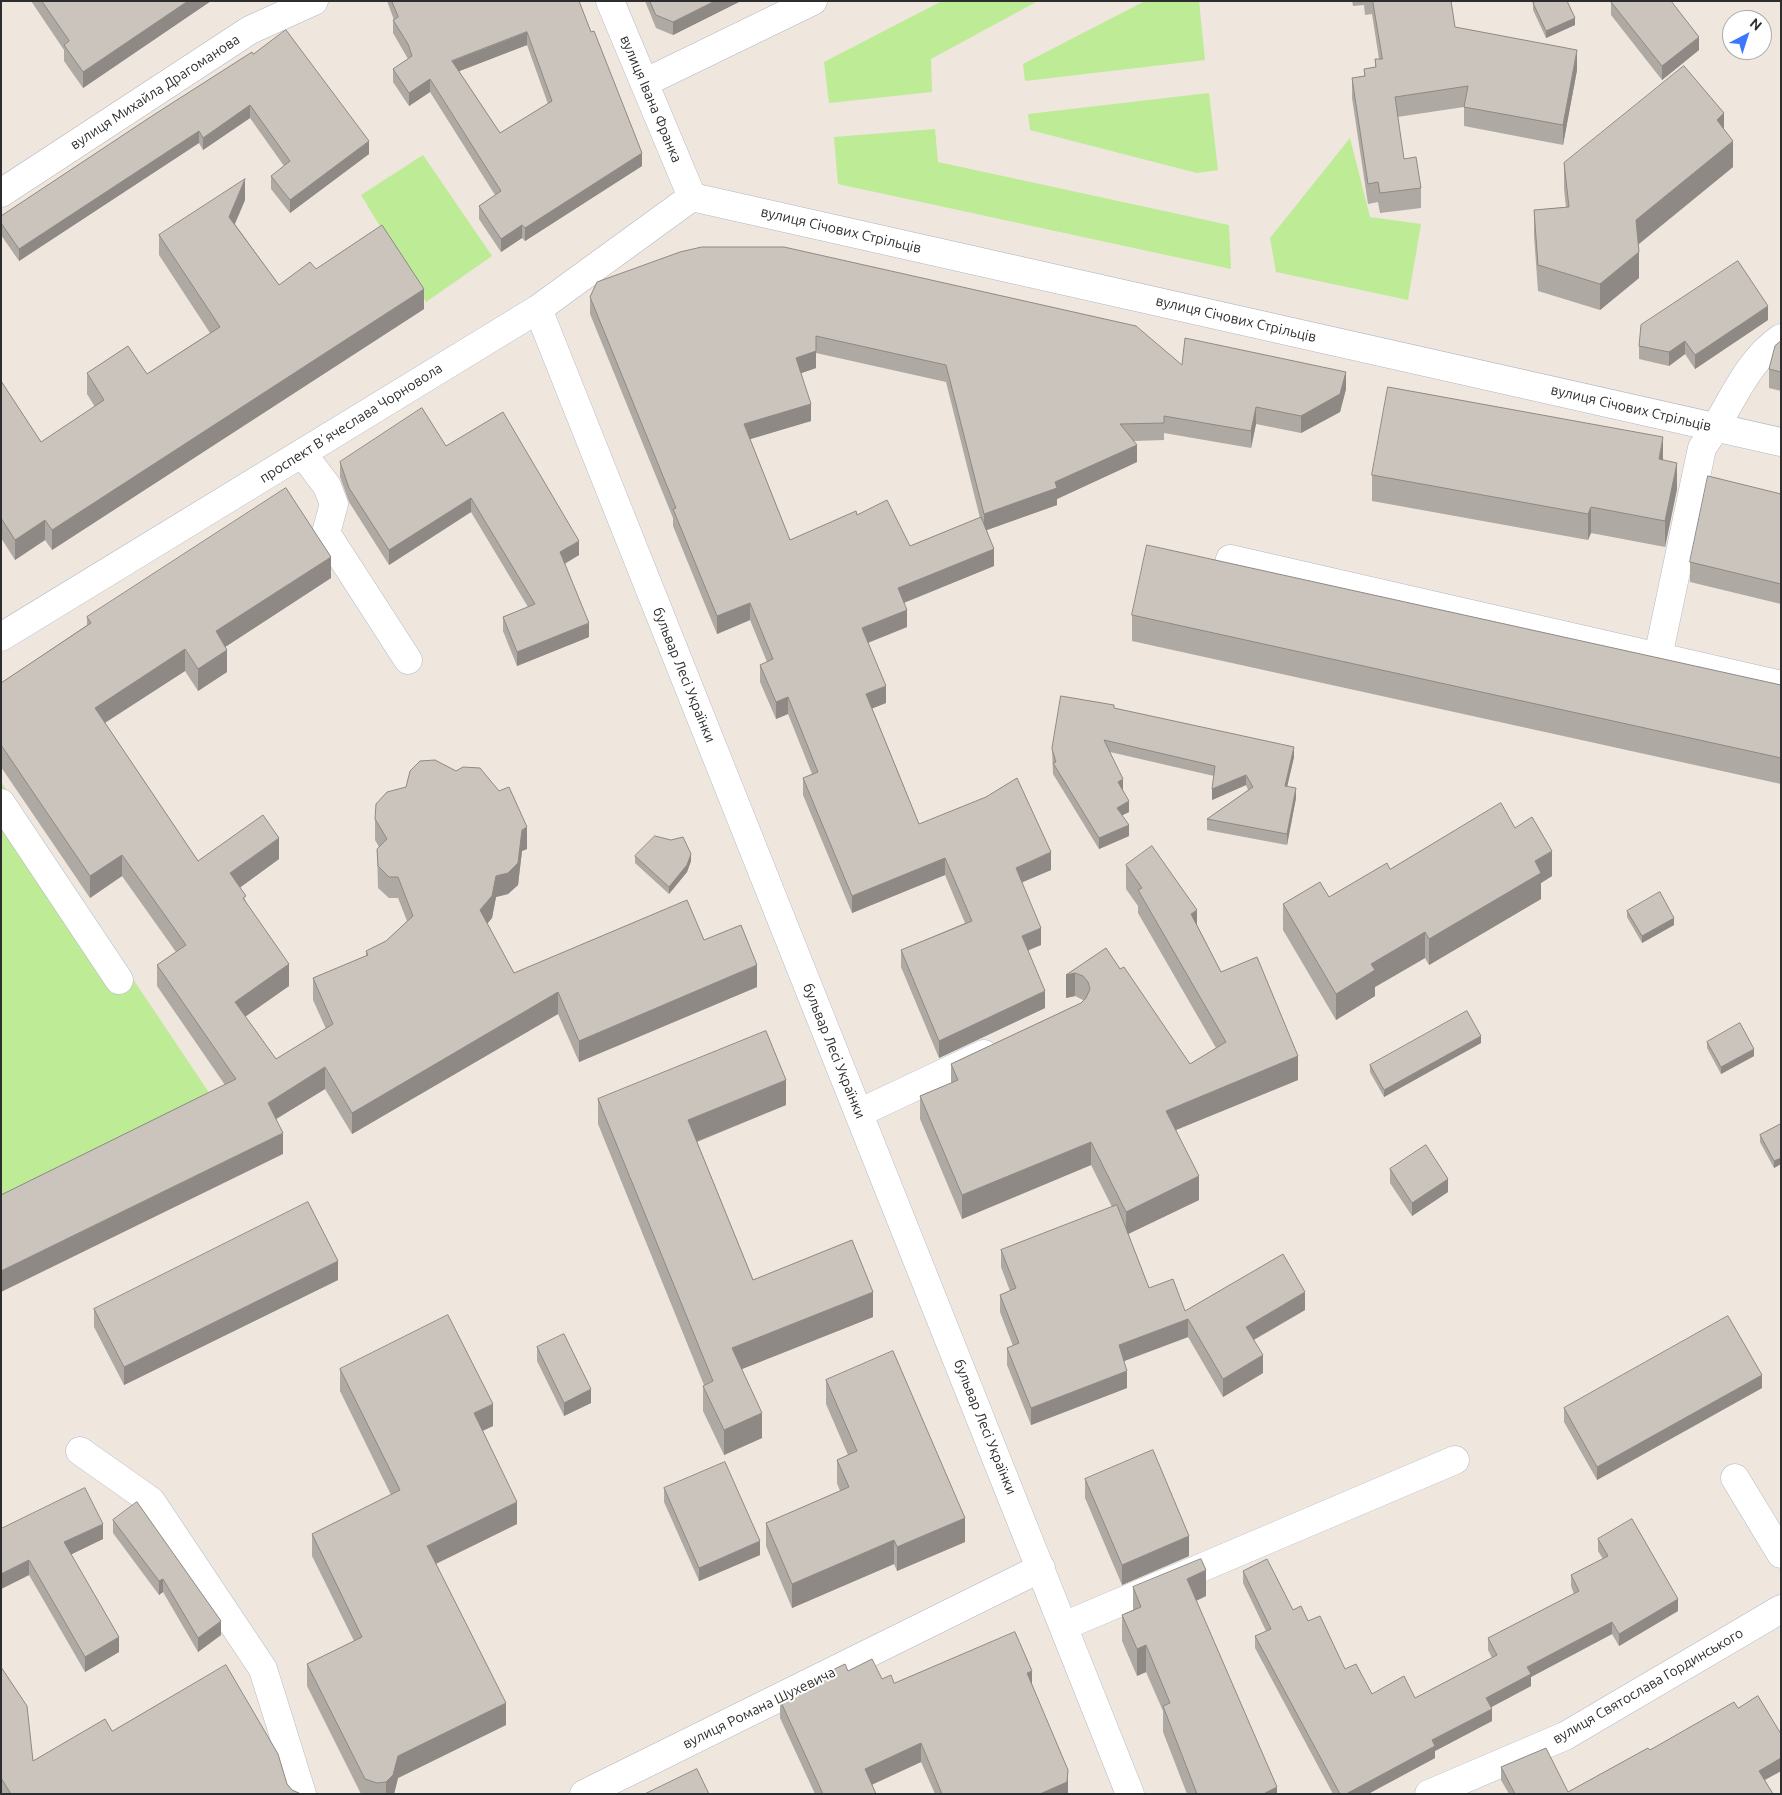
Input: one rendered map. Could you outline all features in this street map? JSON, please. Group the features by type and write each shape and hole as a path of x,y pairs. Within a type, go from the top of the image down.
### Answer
{"street":[{"name":"вулиця Михайла Драгоманова","path":"1,193 250,30 314,1"},
{"name":"вулиця Івана Франка","path":"610,1 692,197"},
{"path":"644,83 813,1"},
{"name":"проспект Вʼячеслава Чорновола","path":"1,637 303,454 373,408 538,309 692,197"},
{"name":"вулиця Січових Стрільців","path":"692,197 1781,442"},
{"name":"бульвар Лесі Українки","path":"538,309 1130,1794"},
{"path":"1658,657 1702,448 1717,428 1740,383 1763,350 1781,338"},
{"path":"303,454 326,486 334,504 326,532 408,660"},
{"path":"1230,559 1781,685"},
{"path":"1,803 119,980"},
{"path":"859,1113 1011,1042"},
{"path":"80,1450 151,1501 263,1670 302,1794"},
{"path":"1064,1626 1455,1460"},
{"path":"1735,1478 1781,1554"},
{"name":"вулиця Романа Шухевича","path":"584,1794 1041,1568"},
{"name":"вулиця Святослава Гординського","path":"1429,1794 1565,1736 1781,1609"}],"green space":[{"path":"942,1 1038,1 931,59 932,92 829,103 824,62"},
{"path":"1145,1 1199,1 1205,60 1025,81 1023,64"},
{"path":"1209,93 1218,170 1197,173 1030,130 1028,114"},
{"path":"935,129 938,162 1229,225 1231,269 838,184 834,137"},
{"path":"1350,138 1370,217 1421,224 1408,300 1276,272 1270,238"},
{"path":"423,155 492,256 426,302 361,195"},
{"path":"1,782 218,1106 1,1212"}],"building":[{"path":"42,1 188,1 83,72 64,45 69,41"},
{"path":"392,1 579,1 591,32 594,31 642,153 525,228 522,225 501,239 479,206 501,191 430,79 409,93 393,69 412,56 408,44 393,20 398,17","holes":["527,32 552,101 500,133 452,61"]},
{"path":"650,1 715,1 673,22 656,15"},
{"path":"1373,1 1451,1 1455,27 1577,50 1563,125 1464,107 1468,86 1395,97 1404,159 1416,157 1421,188 1380,193 1378,182 1368,184 1352,78 1365,76 1364,69 1376,67 1375,59 1382,59"},
{"path":"1537,1 1567,1 1575,18 1546,31 1533,3"},
{"path":"1612,1 1671,1 1699,37 1662,66"},
{"path":"286,30 369,141 290,200 271,176 290,161 250,105 203,138 199,131 19,249 1,223 1,216 155,114 252,52 253,54"},
{"path":"1684,66 1724,113 1717,120 1733,141 1636,220 1639,252 1600,284 1538,265 1534,210 1569,207 1564,163"},
{"path":"245,179 229,217 279,285 310,262 316,269 382,225 424,289 52,530 45,520 15,540 1,518 1,381 41,442 104,400 87,373 128,346 147,374 220,327 159,235"},
{"path":"702,247 784,247 1136,326 1182,365 1185,338 1346,372 1340,394 1301,416 1256,407 1251,431 1164,416 1164,423 1120,424 1137,445 1055,482 1057,488 984,514 946,365 816,336 816,351 796,358 811,404 744,424 790,540 856,511 857,515 887,500 910,546 981,517 994,549 898,588 907,610 862,628 886,686 866,694 919,824 986,797 1017,778 1051,852 1016,868 1041,928 1022,936 1045,991 939,1041 901,950 972,921 945,858 852,896 803,778 818,772 788,697 776,702 760,665 773,659 750,603 717,616 673,509 676,508 590,297 597,282 680,252"},
{"path":"1738,261 1768,306 1695,355 1685,341 1669,352 1639,346 1641,325"},
{"path":"1781,341 1781,372 1769,369 1775,346"},
{"path":"1388,387 1663,437 1659,459 1677,463 1665,521 1591,507 1588,514 1372,475"},
{"path":"422,408 446,446 503,412 579,541 560,552 589,623 517,652 503,617 535,604 471,498 389,550 349,488 340,462"},
{"path":"1708,476 1781,494 1781,584 1690,562"},
{"path":"286,488 331,557 216,631 227,650 198,669 185,649 95,708 198,861 263,815 279,838 230,873 246,896 243,898 289,964 235,1002 276,1059 333,1024 313,978 368,955 366,951 386,941 413,916 398,877 389,877 378,866 377,849 387,839 375,819 376,804 387,792 406,787 410,771 420,761 435,760 456,771 463,767 480,768 499,791 509,787 527,827 522,830 518,863 508,873 496,876 492,896 480,910 514,973 687,900 704,940 741,925 757,965 579,1041 558,992 352,1113 325,1067 268,1103 283,1133 1,1271 1,1195 236,1079 157,965 186,945 122,855 90,876 1,745 1,683 91,623 87,617"},
{"path":"1147,545 1781,685 1781,758 1132,615"},
{"path":"1061,696 1114,705 1114,708 1294,747 1285,786 1296,788 1287,834 1207,819 1253,787 1246,775 1212,789 1215,766 1104,740 1123,779 1118,782 1129,801 1117,808 1129,825 1099,838 1053,763 1056,762 1052,749"},
{"path":"1501,803 1515,828 1532,817 1552,851 1535,861 1541,873 1429,939 1425,932 1371,964 1375,970 1336,994 1283,904 1320,882 1329,897 1387,863 1390,869"},
{"path":"655,836 671,840 683,837 691,854 687,865 669,887 635,856"},
{"path":"1152,846 1197,910 1191,914 1221,972 1257,957 1298,1056 1166,1111 1199,1176 1126,1212 1091,1142 962,1195 920,1096 958,1080 951,1064 1081,1003 1086,998 1090,989 1088,982 1083,976 1075,973 1066,975 1106,948 1120,969 1124,967 1190,1064 1226,1042 1138,890 1142,888 1126,865"},
{"path":"1660,892 1674,918 1642,936 1627,911"},
{"path":"1467,1011 1481,1036 1384,1090 1370,1065"},
{"path":"1740,1023 1754,1049 1721,1067 1707,1042"},
{"path":"766,1031 786,1080 688,1120 753,1280 852,1240 873,1292 732,1348 762,1413 724,1430 703,1386 713,1381 598,1099"},
{"path":"1781,1124 1781,1158 1774,1161 1760,1135"},
{"path":"1426,1145 1448,1179 1412,1203 1390,1169"},
{"path":"308,1202 338,1261 124,1367 94,1309"},
{"path":"1117,1205 1149,1288 1173,1279 1185,1311 1283,1254 1305,1292 1246,1327 1263,1355 1223,1379 1188,1319 1119,1345 1127,1371 1031,1408 1007,1348 1019,1343 1000,1295 1016,1288 1001,1250"},
{"path":"448,1315 493,1404 474,1413 517,1502 427,1546 506,1703 398,1756 393,1775 386,1782 377,1783 365,1779 307,1664 362,1637 312,1534 400,1490 340,1369"},
{"path":"1728,1316 1762,1375 1597,1467 1564,1408"},
{"path":"564,1334 591,1389 564,1403 537,1347"},
{"path":"893,1351 965,1518 897,1547 894,1540 792,1584 766,1523 849,1487 837,1460 857,1451 826,1380"},
{"path":"1153,1450 1189,1536 1122,1565 1085,1479"},
{"path":"725,1462 760,1541 699,1568 664,1488"},
{"path":"85,1488 103,1524 64,1542 119,1637 85,1657 29,1560 1,1574 1,1529"},
{"path":"137,1502 221,1621 198,1638 163,1579 159,1581 113,1520"},
{"path":"1632,1519 1678,1599 1619,1634 1612,1622 1527,1667 1531,1674 1486,1698 1492,1709 1432,1740 1435,1746 1346,1794 1340,1794 1255,1636 1271,1629 1243,1571 1267,1559 1293,1610 1301,1606 1308,1621 1320,1616 1345,1669 1356,1664 1372,1694 1404,1676 1415,1698 1497,1655 1488,1638 1579,1591 1571,1575 1608,1556 1598,1539"},
{"path":"1201,1559 1206,1570 1187,1579 1277,1787 1265,1794 1197,1794 1163,1706 1170,1703 1146,1645 1137,1649 1122,1615 1141,1607 1133,1587"},
{"path":"1015,1632 1032,1671 1027,1673 1068,1770 1067,1782 1040,1794 942,1794 921,1743 865,1769 876,1794 823,1794 780,1700 813,1686 810,1681 845,1664 848,1671 872,1659 882,1679 891,1675 894,1683"},
{"path":"226,1665 278,1754 287,1784 292,1790 301,1794 11,1794 1,1778 1,1667 27,1706 33,1761 105,1719 112,1731"},
{"path":"1758,1696 1781,1734 1781,1758 1759,1771 1773,1794 1515,1794 1501,1767 1546,1748 1568,1792 1648,1748 1650,1750 1734,1702 1738,1708"},
{"path":"697,1769 709,1794 645,1794"}]}
